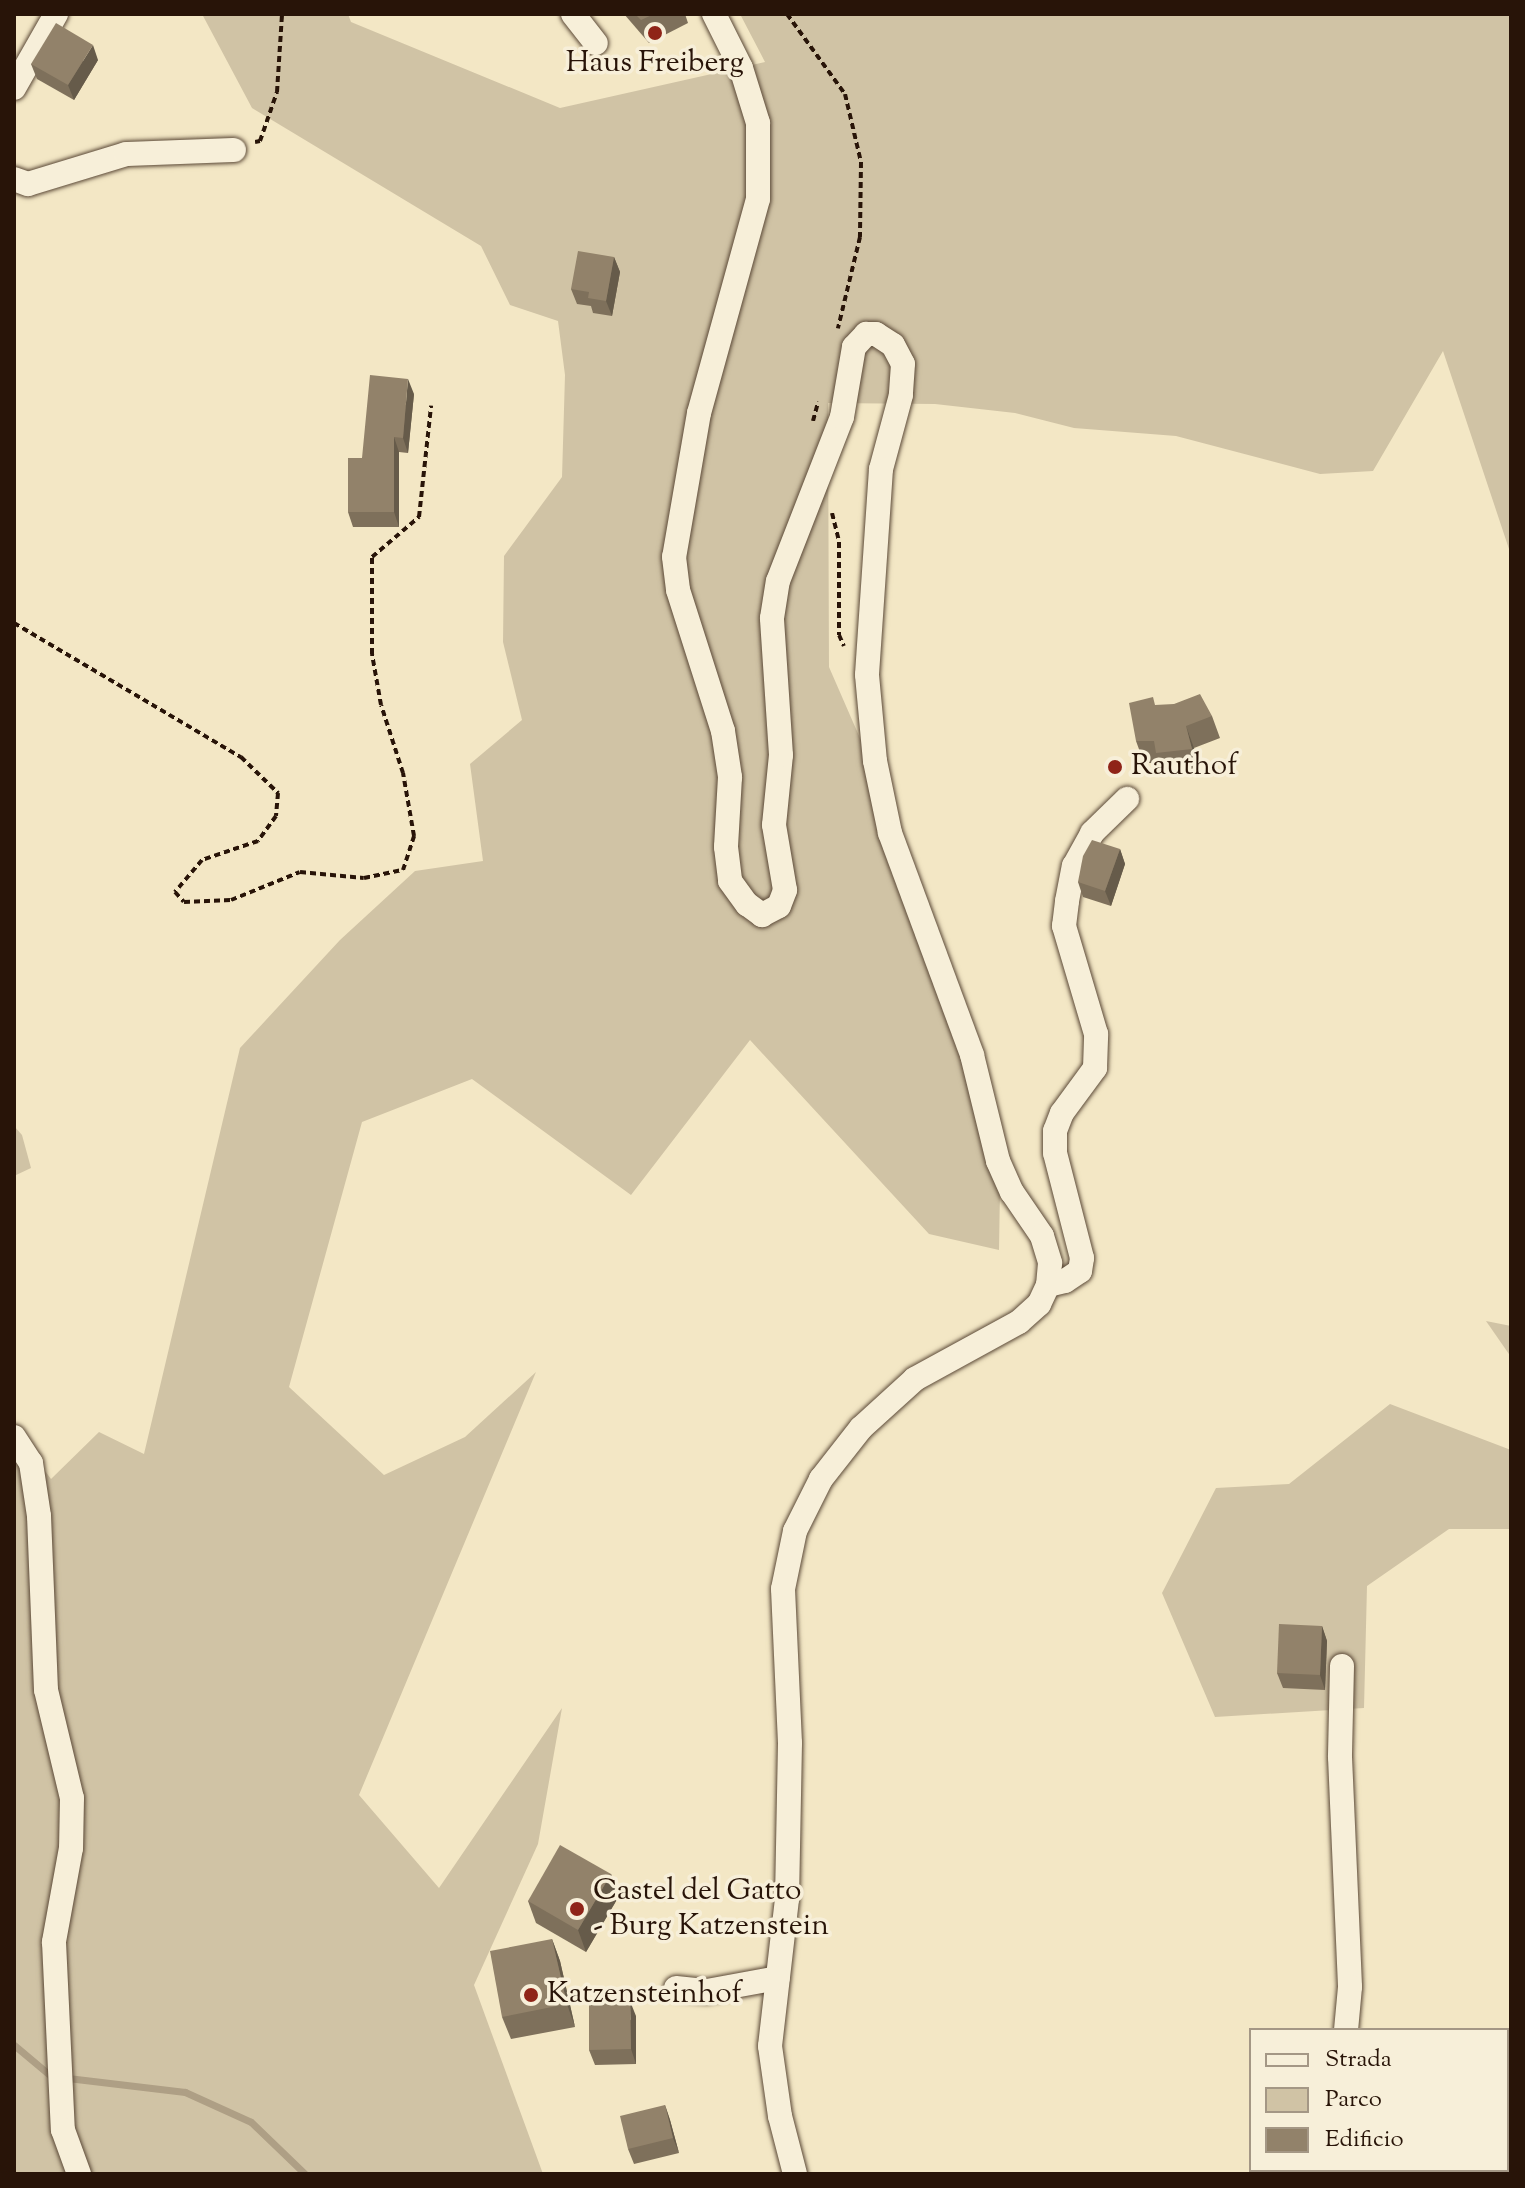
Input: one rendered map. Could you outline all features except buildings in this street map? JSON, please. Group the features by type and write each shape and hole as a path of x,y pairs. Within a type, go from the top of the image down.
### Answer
{"street":[{"path":"14,88 56,14"},
{"path":"573,14 596,43"},
{"path":"714,14 741,68 758,123 758,199 699,413 674,557 678,590 723,731 730,777 726,847 730,881 747,904 762,915 779,906 785,890 774,825 781,755 772,618 778,581 842,417 854,347 866,334 876,334 893,345 903,364 901,395 881,469 867,675 875,761 890,833 972,1055 998,1161 1012,1192 1042,1236 1050,1263 1048,1285 1039,1304 1019,1322 915,1379 861,1428 821,1479 795,1531 783,1589 790,1743 787,1899 770,2046 780,2116 795,2174"},
{"path":"14,179 28,184 126,154 234,150"},
{"path":"1048,1285 1080,1271 1082,1258 1055,1153 1055,1131 1062,1113 1095,1068 1096,1034 1064,926 1067,901 1074,866 1092,833 1127,799"},
{"path":"14,1437 31,1463 39,1516 46,1690 72,1798 71,1848 54,1942 63,2130 79,2174"},
{"path":"1342,1666 1340,1757 1350,1987 1346,2028"},
{"path":"676,1988 707,1991 778,1978"}],"path":[{"path":"234,150 260,141 277,92 282,14"},
{"path":"14,623 241,757 278,793 276,816 258,841 202,860 175,892 184,902 231,900 300,872 364,878 403,870 414,836 403,773 381,705 372,654 372,557 419,517 431,406"}],"green space":[{"path":"202,14 348,14 351,22 560,108 765,62 740,14 1511,14 1511,555 1443,351 1373,471 1320,474 1176,436 1074,428 1015,413 935,404 828,403 829,667 880,784 1000,1188 999,1250 929,1234 750,1040 631,1195 472,1079 362,1122 289,1387 384,1475 465,1437 536,1372 359,1795 439,1888 562,1708 538,1844 474,1985 543,2174 14,2174 14,1429 51,1479 99,1432 144,1454 240,1048 340,940 415,871 483,861 470,764 522,720 503,642 504,556 562,477 565,375 558,321 510,305 481,246 252,108"},
{"path":"14,1126 22,1135 31,1168 14,1176"},
{"path":"1486,1321 1511,1326 1511,1357"},
{"path":"1390,1404 1511,1450 1511,1529 1449,1529 1367,1586 1364,1708 1215,1717 1162,1593 1216,1488 1289,1484"}],"waterway":[{"path":"14,2045 51,2076 185,2092 251,2122 305,2174"}],"place":[{"name":"Haus Freiberg","path":"655,33"},
{"name":"Rauthof","path":"1115,767"},
{"name":"Castel del Gatto - Burg Katzenstein","path":"577,1909"},
{"name":"Katzensteinhof","path":"531,1995"}]}
